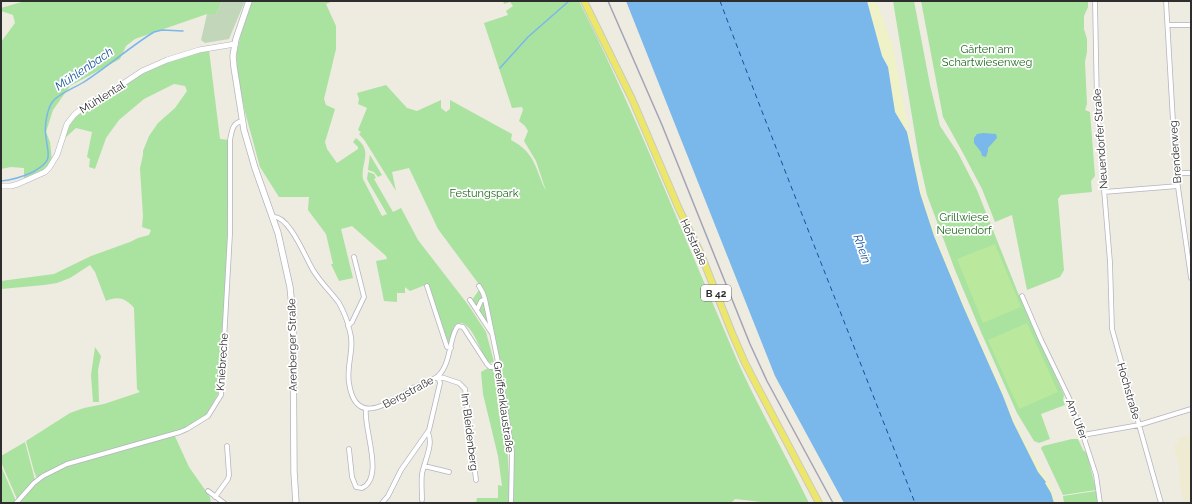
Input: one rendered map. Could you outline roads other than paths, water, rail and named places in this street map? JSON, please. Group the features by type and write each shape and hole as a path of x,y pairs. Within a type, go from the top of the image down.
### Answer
{"main road":[{"name":"Arenberger Straße","path":"249,1 234,44 234,67 242,121 255,168 284,256 292,305 294,479 296,503"},
{"name":"Hofstraße","path":"584,1 632,99 679,209 700,252 732,333 748,368 819,503"}],"street":[{"name":"Neuendorfer Straße","path":"1095,1 1097,105 1110,276"},
{"name":"Brenderweg","path":"1166,1 1176,173 1191,278"},
{"path":"1168,25 1191,25"},
{"name":"Mühlental","path":"1,186 18,184 45,172 57,155 67,124 77,111 90,102 113,91 142,71 167,60 194,51 234,44"},
{"name":"Kniebreche","path":"16,503 36,481 67,464 188,429 208,416 221,395 230,234 230,140 234,125 237,122 242,121"},
{"path":"1176,173 1191,173"},
{"path":"1104,192 1178,186"},
{"path":"272,217 276,216 282,221 298,240 314,272 341,307 348,326 352,341 348,374 349,387 357,403 366,409 365,416 371,445 372,478 369,484 362,488 356,487 352,477 349,448"},
{"path":"348,326 352,322 364,297 354,257"},
{"name":"Hochstraße","path":"1110,276 1112,330 1161,503"},
{"path":"427,286 447,347 451,348"},
{"name":"Greiffenklaustraße","path":"478,286 484,293 486,299 499,367 512,452 511,503"},
{"name":"Am Ufer","path":"1022,296 1069,398 1084,435 1096,475 1100,503"},
{"path":"477,310 481,301 486,299"},
{"name":"Greiffenklaustraße","path":"470,300 493,336"},
{"name":"Bergstraße","path":"366,409 373,409 387,404 412,388 433,380 438,376 445,365 456,328 460,326 463,327 471,338 487,364 490,367 499,367"},
{"path":"382,503 387,501 401,470 428,433 440,383 438,376"},
{"name":"Im Bleidenberg","path":"438,376 459,383 465,389 476,480"},
{"path":"1084,435 1139,425 1191,409"},
{"path":"422,500 421,483 429,447 430,436 428,433"},
{"path":"215,497 228,479 229,475 227,446"},
{"path":"424,466 450,472"},
{"path":"372,470 377,470"},
{"path":"208,491 224,503"}],"water":[{"name":"Rhein","path":"626,1 867,1 882,56 888,67 895,112 907,132 920,193 934,236 1013,422 1038,472 1046,482 1045,483 1051,493 1054,503 844,503 775,376"},
{"path":"977,134 996,134 997,138 988,148 986,157 982,156 981,152 974,143 974,138"}],"waterway":[{"path":"500,68 528,37 569,1"},
{"name":"Mühlenbach","path":"1,181 10,180 33,172 47,161 48,153 45,132 46,122 48,111 55,99 87,80 154,32 162,30 183,31"}],"railway":[{"path":"608,1 662,125 750,344 767,381 833,503"}],"park label":[{"name":"Gärten am Schartwiesenweg","path":"987,55"},
{"name":"Festungspark","path":"484,193"},
{"name":"Grillwiese Neuendorf","path":"964,223"}]}
